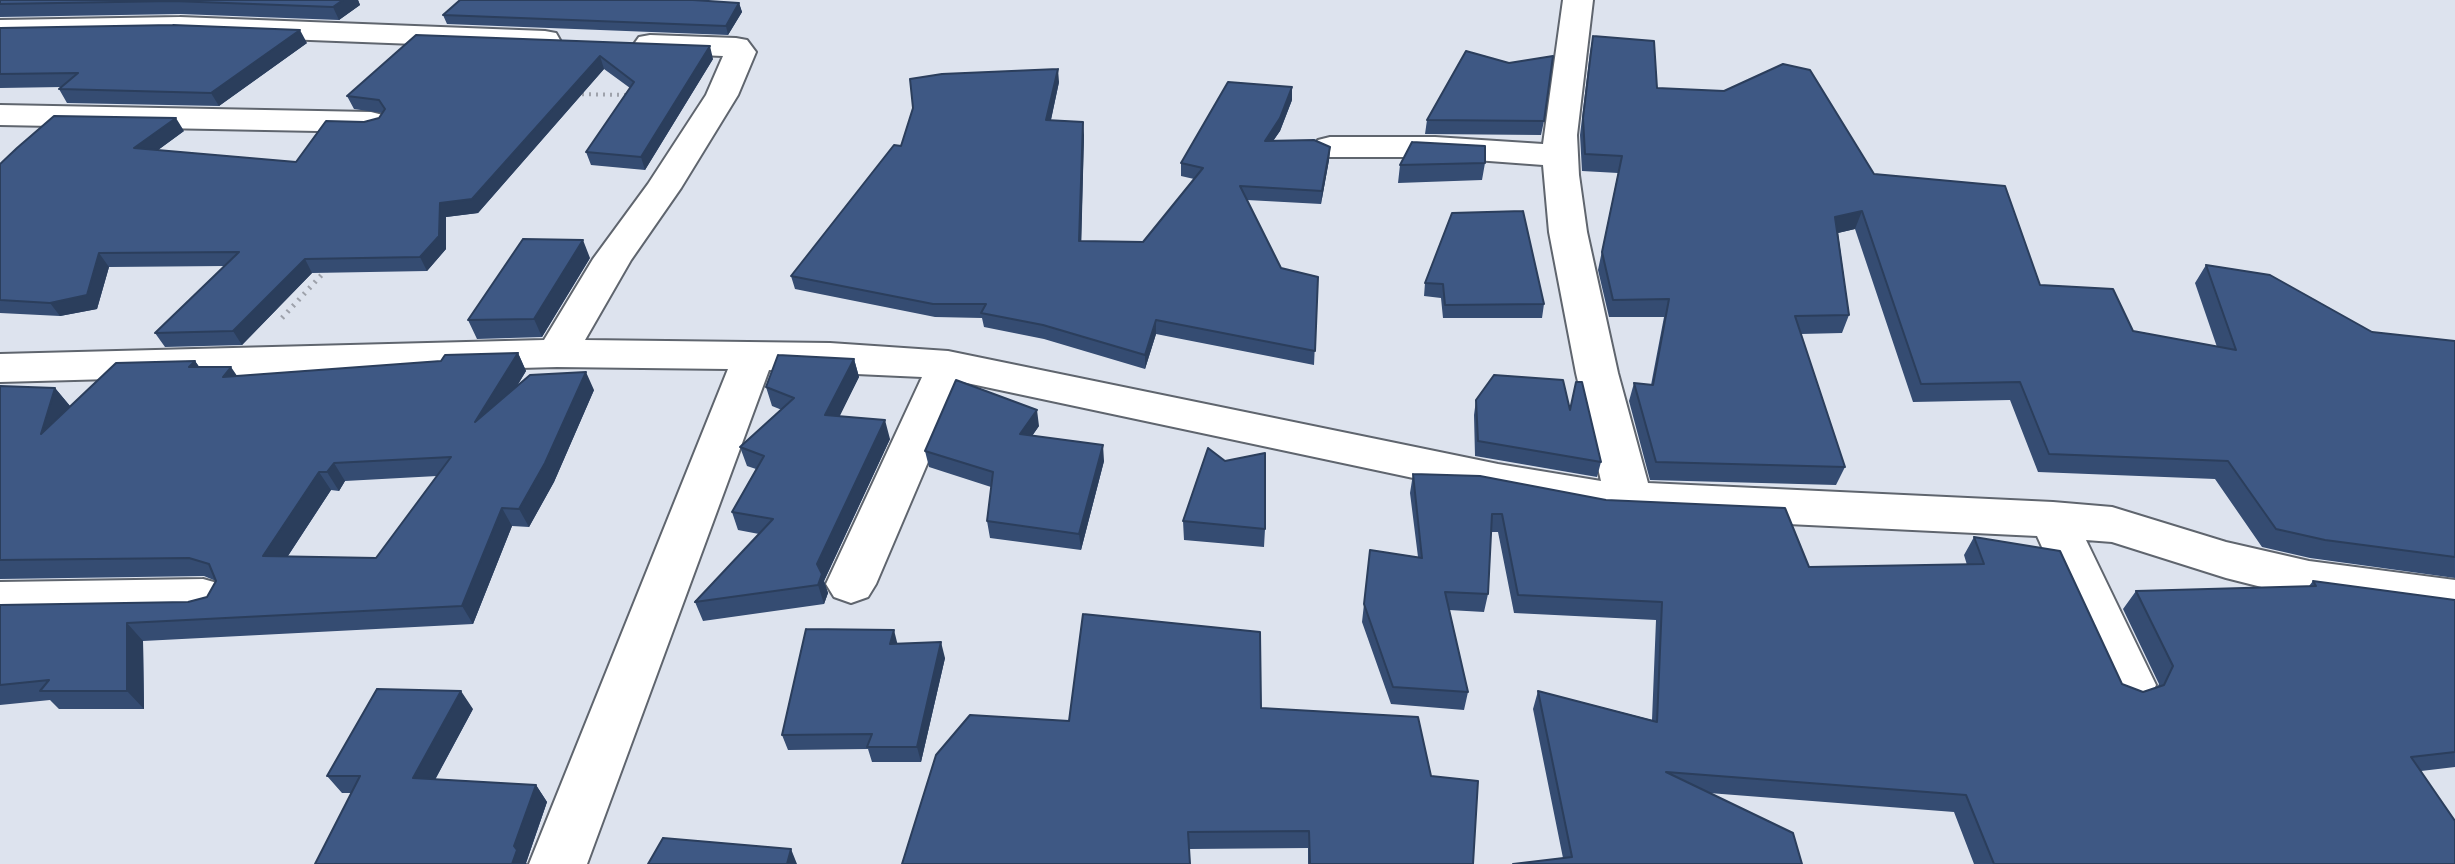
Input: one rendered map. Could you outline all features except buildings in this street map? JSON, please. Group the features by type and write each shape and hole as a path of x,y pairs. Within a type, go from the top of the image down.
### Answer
{"street":[{"path":"1578,0 1560,135 1561,156 1575,267 1600,386 1629,500"},
{"path":"0,29 180,26 576,41"},
{"path":"0,56 37,28"},
{"path":"557,353 612,259 656,199 722,95 740,52 736,47 621,43"},
{"path":"0,115 371,122"},
{"path":"1330,147 1435,147 1561,156"},
{"path":"0,368 557,353 830,357 948,365 1498,480 1629,500 2053,519 2112,525 2226,560 2309,580 2455,599"},
{"path":"558,864 754,355"},
{"path":"851,584 948,365"},
{"path":"2053,519 2130,685"},
{"path":"0,601 203,598"}],"path":[{"path":"565,94 644,95"},
{"path":"242,360 327,268"}]}
